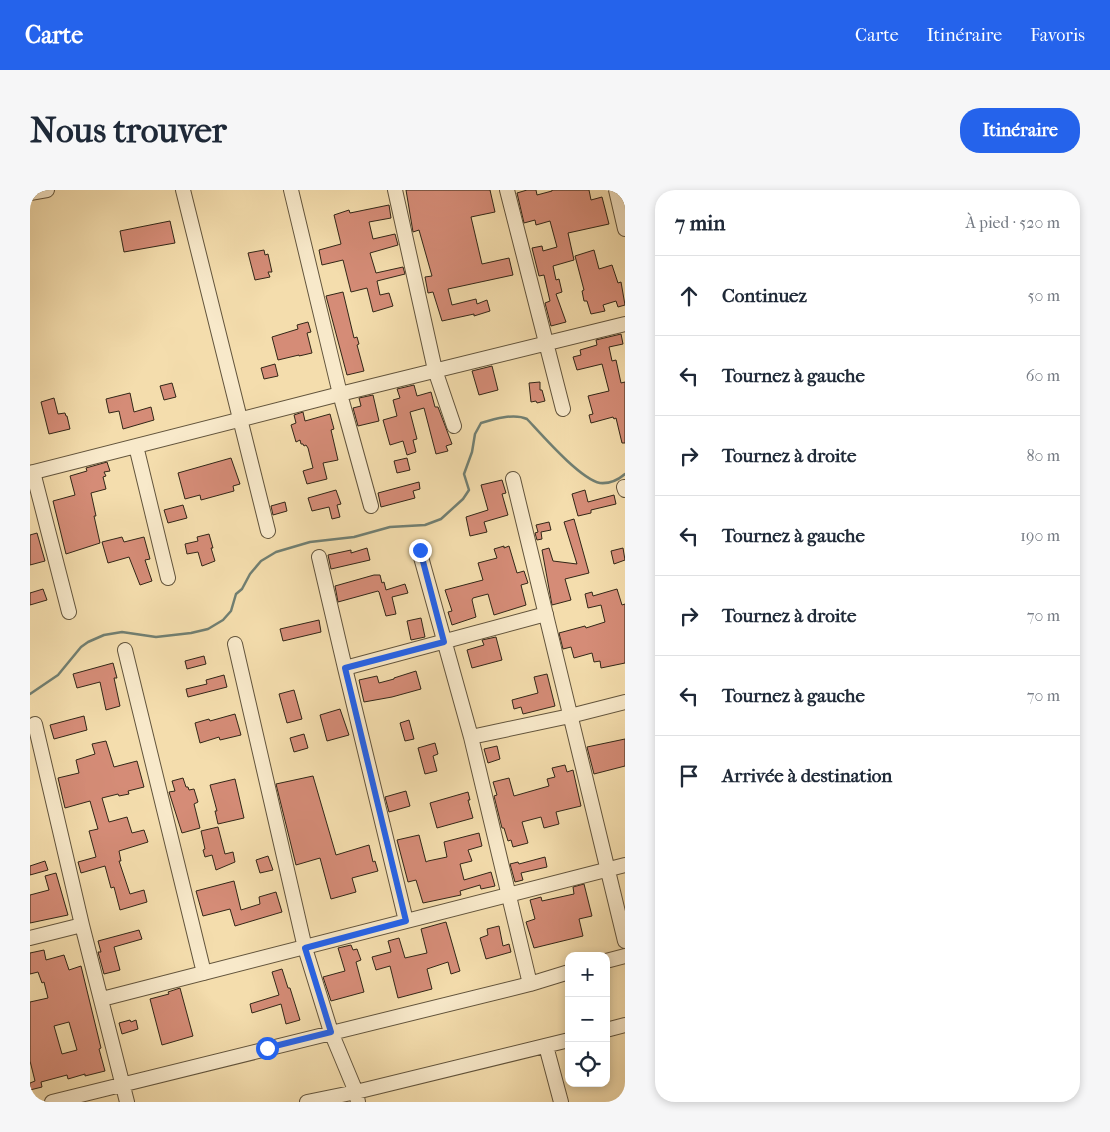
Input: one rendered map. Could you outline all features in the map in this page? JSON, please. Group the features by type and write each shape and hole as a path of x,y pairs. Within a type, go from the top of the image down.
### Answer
{"street":[{"path":"30,193 47,190"},
{"path":"183,190 268,531"},
{"path":"291,190 340,394 371,506"},
{"path":"395,190 435,370 454,426"},
{"path":"507,190 563,409"},
{"path":"616,190 625,229"},
{"path":"68,612 32,473 546,342 625,324"},
{"path":"136,446 168,578"},
{"path":"513,480 625,941"},
{"path":"420,550 470,737 530,984"},
{"path":"319,557 406,921"},
{"path":"345,668 546,614"},
{"path":"236,644 305,948 331,1032 357,1097"},
{"path":"125,650 204,973"},
{"path":"470,737 570,716 625,702"},
{"path":"35,724 82,925 127,1102"},
{"path":"102,1000 625,865"},
{"path":"30,938 82,925"},
{"path":"610,960 625,956"},
{"path":"52,1102 530,984 565,973"},
{"path":"610,1029 625,1025"},
{"path":"307,1102 357,1097 565,1041"},
{"path":"546,1046 561,1102"}],"building":[{"path":"406,190 490,190 495,212 471,217 482,264 509,258 513,275 448,289 452,305 476,299 477,304 487,300 490,311 474,316 474,314 442,321 433,292 428,293 425,277 432,276 419,230 413,232"},
{"path":"536,190 537,195 552,190 589,190 591,200 602,197 609,224 568,233 574,260 553,266 556,280 559,279 562,292 556,294 566,322 551,326 545,303 550,301 544,275 539,276 532,248 542,246 543,251 557,247 550,221 536,225 535,220 524,223 517,193"},
{"path":"389,205 391,218 369,222 373,239 395,234 398,245 370,253 376,273 403,267 405,274 377,281 380,295 389,293 393,306 373,312 367,288 351,292 343,260 322,265 319,250 341,244 334,215 349,210 350,213"},
{"path":"170,221 175,243 124,252 120,231"},
{"path":"264,250 265,255 268,254 272,272 268,272 270,277 255,280 248,253"},
{"path":"594,250 599,269 612,265 618,283 621,282 625,305 618,307 616,301 603,305 605,311 591,314 587,301 584,301 582,291 584,290 575,256"},
{"path":"343,292 354,338 357,337 359,344 357,345 364,371 347,375 326,296"},
{"path":"308,322 311,332 307,333 312,353 278,360 272,337 298,329 297,325"},
{"path":"621,334 623,344 609,347 612,361 616,360 621,383 625,382 625,443 622,443 616,418 614,419 613,417 591,423 589,415 593,414 588,396 609,391 602,364 577,370 573,357 581,355 580,350 597,345 596,340"},
{"path":"275,364 278,376 264,379 261,368"},
{"path":"492,366 498,390 479,395 472,371"},
{"path":"540,382 540,390 542,390 545,401 531,402 529,383"},
{"path":"172,383 176,397 164,400 160,386"},
{"path":"414,385 417,396 431,392 435,407 438,407 452,444 446,446 448,451 436,454 424,408 410,412 417,439 413,440 416,452 407,455 403,441 390,445 383,420 397,416 393,400 400,398 397,389"},
{"path":"130,393 134,412 151,407 154,420 123,429 119,411 109,413 106,399"},
{"path":"373,395 379,421 358,426 353,408 361,406 359,398"},
{"path":"54,398 58,414 65,413 70,429 49,434 41,402"},
{"path":"303,412 305,421 330,414 334,429 331,430 338,460 323,463 327,479 307,484 303,471 313,468 308,448 306,445 301,444 300,440 296,442 291,425 296,423 294,415"},
{"path":"231,458 240,484 233,486 234,491 201,500 200,495 185,499 178,473"},
{"path":"407,458 410,470 397,473 394,461"},
{"path":"107,462 110,471 104,472 106,476 103,477 106,489 91,493 100,543 66,554 53,501 75,495 70,476 87,471 86,468"},
{"path":"502,480 506,493 502,494 508,515 484,522 487,532 470,536 466,517 488,510 481,485"},
{"path":"419,482 420,489 413,491 415,498 381,507 378,493"},
{"path":"336,490 341,504 337,505 340,517 332,519 329,507 312,511 308,498"},
{"path":"585,490 588,502 614,495 616,504 591,510 591,513 578,516 572,494"},
{"path":"285,502 287,511 273,515 271,506"},
{"path":"183,505 187,518 168,523 164,510"},
{"path":"574,519 589,573 565,579 571,600 552,605 542,550 549,548 553,561 577,564 564,522"},
{"path":"549,522 551,530 541,532 542,539 537,540 535,533 538,532 536,525"},
{"path":"37,533 45,561 30,565 30,535"},
{"path":"209,534 215,561 202,566 198,552 187,554 185,544 198,541 197,537"},
{"path":"122,537 124,542 144,537 150,559 145,560 152,581 140,585 129,557 108,563 102,542"},
{"path":"504,546 504,548 509,546 517,573 524,571 528,583 521,585 526,605 494,615 488,594 473,598 476,617 452,625 448,612 452,611 445,590 483,580 478,563 497,558 494,549"},
{"path":"367,548 370,560 331,569 328,555 351,550 351,553"},
{"path":"623,548 625,560 614,564 611,551"},
{"path":"380,575 386,590 405,584 408,593 392,597 396,614 386,616 378,591 338,602 335,586"},
{"path":"43,589 47,600 30,605 30,593"},
{"path":"617,589 622,605 625,604 625,663 601,668 600,661 594,662 592,653 574,658 571,647 563,649 559,633 605,622 601,605 588,608 585,594 592,592 593,596"},
{"path":"421,618 425,637 411,640 407,621"},
{"path":"319,620 321,632 283,641 280,629"},
{"path":"496,637 502,660 472,668 467,650 484,645 482,640"},
{"path":"204,656 206,664 187,669 185,661"},
{"path":"113,663 117,678 114,678 120,706 106,710 100,682 77,688 73,674"},
{"path":"416,671 421,689 364,702 359,680 377,676 379,683"},
{"path":"547,674 555,706 523,714 521,707 514,709 512,700 538,693 534,677"},
{"path":"224,675 227,687 188,697 186,689 207,684 206,680"},
{"path":"294,690 302,719 287,723 279,694"},
{"path":"340,709 349,735 327,741 320,715"},
{"path":"235,714 241,735 220,740 219,737 200,743 195,723"},
{"path":"84,716 87,730 54,739 50,725"},
{"path":"409,720 414,739 405,741 400,723"},
{"path":"304,734 308,748 294,752 290,738"},
{"path":"625,739 625,766 594,774 587,747"},
{"path":"106,741 114,767 137,761 144,787 128,791 129,794 119,796 118,794 102,798 109,822 127,817 132,833 144,830 148,842 119,851 121,861 119,861 130,894 144,890 147,902 120,910 114,887 111,888 105,866 81,873 78,862 96,857 89,831 98,829 90,801 65,808 58,778 79,773 76,760 95,754 92,744"},
{"path":"435,743 438,754 433,756 437,771 425,774 418,748"},
{"path":"497,746 500,759 488,763 484,749"},
{"path":"565,765 567,772 573,770 581,806 556,812 559,824 544,828 541,817 522,822 528,843 513,847 511,840 508,841 504,828 502,828 494,796 497,795 493,782 509,778 514,796 549,786 547,779 555,777 552,768"},
{"path":"313,776 336,855 369,845 373,862 375,861 378,871 352,878 356,892 331,899 320,858 296,865 276,784"},
{"path":"183,778 189,790 194,789 198,802 194,804 200,828 182,833 169,792 175,791 172,781"},
{"path":"235,779 244,818 218,824 215,811 217,811 210,785"},
{"path":"406,791 410,806 389,812 385,797"},
{"path":"468,792 470,800 468,800 473,818 437,828 430,803"},
{"path":"218,827 225,854 233,852 235,862 216,870 212,855 205,857 201,831"},
{"path":"479,833 482,846 468,850 472,861 460,864 464,880 491,872 495,886 481,889 480,885 460,891 461,895 423,903 416,880 408,882 397,840 419,835 426,862 447,857 444,842"},
{"path":"268,856 273,870 260,873 256,860"},
{"path":"545,857 547,867 521,873 523,880 515,882 510,864 518,862 519,864"},
{"path":"45,861 48,870 30,875 30,866"},
{"path":"56,873 68,915 30,923 30,895 49,890 45,876"},
{"path":"234,881 241,910 260,904 259,897 276,892 282,912 235,926 230,909 203,916 196,891"},
{"path":"584,884 592,916 579,919 583,936 534,948 526,922 535,919 530,900 541,897 542,901 574,894 573,887"},
{"path":"446,922 460,971 451,974 448,962 427,969 432,989 398,998 390,966 376,970 372,957 391,952 388,941 399,938 405,958 427,953 421,929"},
{"path":"499,926 503,946 509,944 511,952 486,959 480,938 488,935 487,929"},
{"path":"139,930 142,939 114,947 120,970 104,974 98,952 101,952 98,941"},
{"path":"351,945 353,950 357,949 361,960 356,962 364,992 331,1001 323,977 345,971 338,948"},
{"path":"44,950 46,960 64,955 69,970 81,966 105,1071 68,1079 67,1075 41,1082 42,1087 30,1090 30,1083 35,1081 30,1061 30,1002 48,998 44,982 42,983 38,972 30,974 30,953","holes":["69,1022 77,1050 62,1054 54,1026"]},
{"path":"282,969 300,1020 286,1024 281,1004 252,1013 250,1004 279,995 272,972"},
{"path":"180,988 193,1036 162,1045 150,999 169,994 168,992"},
{"path":"130,1020 131,1022 136,1020 138,1029 122,1034 119,1023"}],"waterway":[{"path":"30,694 58,675 81,647 104,635 122,632 156,637 208,629 223,620 231,611 236,594 242,589 250,574 261,561 276,552 310,542 354,537 390,527 425,525 441,519 463,499 469,490 464,474 472,452 475,434 481,423 498,418 522,417 527,419 562,456 582,474 592,480 608,483 617,480 625,474"}],"route":[{"path":"267,1048 331,1032 305,948 406,921 345,668 444,642 420,550"}]}
